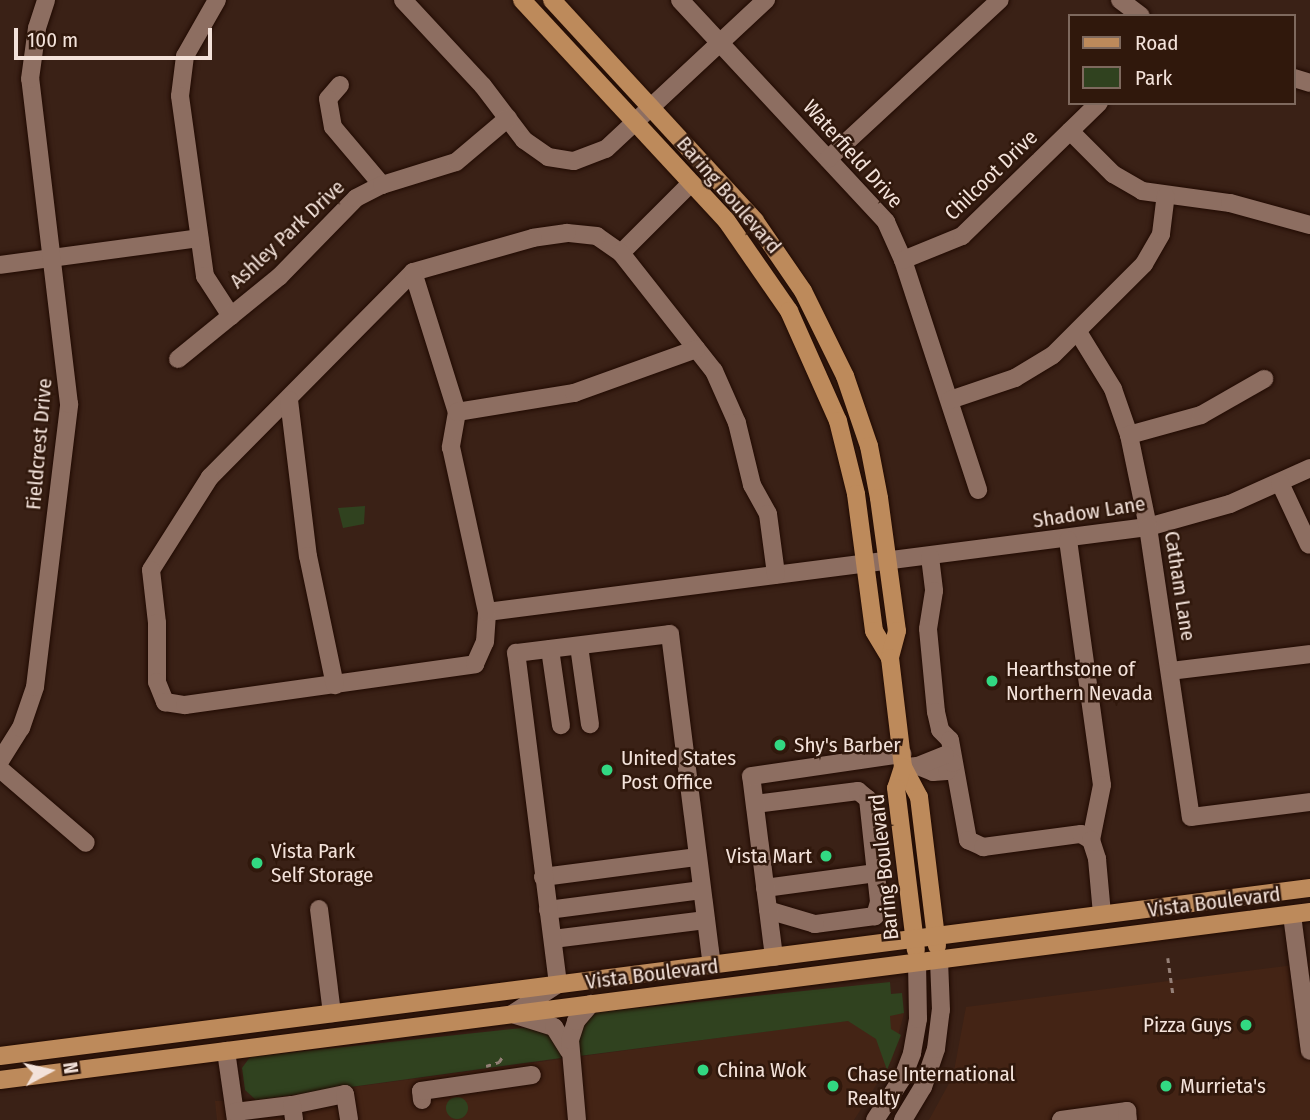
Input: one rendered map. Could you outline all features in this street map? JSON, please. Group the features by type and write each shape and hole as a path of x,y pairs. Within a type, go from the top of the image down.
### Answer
{"main road":[{"name":"Baring Boulevard","path":"522,0 726,220 769,277 810,350 848,458 874,631 883,654 890,658"},
{"name":"Baring Boulevard","path":"552,0 755,221 815,311 845,376 865,435 888,562 897,631 890,658 908,762 919,797 939,960"},
{"name":"Baring Boulevard","path":"908,762 896,788 917,963"},
{"name":"Vista Boulevard","path":"0,1056 1310,888"},
{"path":"1301,914 1297,904 1310,899"},
{"name":"Vista Boulevard","path":"0,1080 1301,914"}],"street":[{"name":"Fieldcrest Drive","path":"0,761 21,728 35,687 68,424 69,376 30,79 37,28 46,0"},
{"path":"217,0 192,39 181,75 180,96 205,276 231,316"},
{"path":"403,0 535,150 574,162 606,149 766,0"},
{"name":"Waterfield Drive","path":"680,0 886,222 903,260 978,489"},
{"path":"828,159 1000,0"},
{"path":"1120,0 1138,14"},
{"path":"340,85 328,99 333,127 382,185"},
{"name":"Chilcoot Drive","path":"903,260 962,236 1096,105"},
{"name":"Ashley Park Drive","path":"178,359 279,277 356,198 382,185 456,162 508,118"},
{"path":"1070,131 1126,183 1166,196 1230,203 1310,225"},
{"path":"621,253 691,183"},
{"path":"950,400 1035,368 1077,331 1149,257 1161,234 1166,196"},
{"path":"413,272 457,412 451,447 487,612 485,642 475,664 185,705 165,702 157,682 151,570 210,477 413,272 520,241 567,233 597,236 621,253 714,371 737,422 752,485 768,514 776,575"},
{"path":"0,265 199,238"},
{"name":"Catham Lane","path":"1077,331 1113,390 1129,435 1148,527 1191,817 1310,802"},
{"path":"457,412 573,393 696,349"},
{"path":"1129,435 1201,415 1264,379"},
{"path":"289,400 308,556 335,685"},
{"name":"Shadow Lane","path":"487,612 1068,540 1148,527 1230,504 1310,468"},
{"path":"1280,483 1309,545"},
{"path":"1068,540 1102,785 1091,839 1102,914"},
{"path":"930,557 934,591 928,629 936,712 940,730 950,740 968,840 984,847 1082,834 1091,839"},
{"path":"512,1014 558,984 516,653 670,634 712,965"},
{"path":"579,646 590,724"},
{"path":"550,649 561,725"},
{"path":"1170,671 1310,654"},
{"path":"774,957 751,776 908,762 933,772 947,771 953,764"},
{"path":"0,769 86,843"},
{"path":"755,804 858,791 868,799 879,902 875,916 865,921 815,924 768,910"},
{"path":"543,877 698,857"},
{"path":"765,888 876,873"},
{"path":"548,910 702,890"},
{"path":"319,909 332,1013"},
{"path":"1301,914 1310,1051"},
{"path":"553,939 706,920"},
{"path":"906,1119 923,1087 936,1049 941,1010 939,960"},
{"path":"874,1120 902,1077 912,1053 918,1019 917,963"},
{"path":"578,1120 569,1051 572,1027 591,1004"},
{"path":"512,1014 554,1027 569,1051"},
{"path":"226,1051 235,1116 293,1112 345,1094 348,1115"},
{"path":"422,1100 421,1091 532,1075"},
{"path":"1061,1120 1128,1115"}],"path":[{"path":"1168,958 1173,994"}],"shaded area":[{"path":"1310,963 1310,1120 929,1120 953,1076 966,1007"},
{"path":"904,1013 892,1060 854,1120 217,1120 215,1101 256,1100"}],"green space":[{"path":"365,506 364,524 343,528 338,508"},
{"path":"890,982 891,994 902,993 904,1013 890,1016 891,1029 901,1035 887,1070 876,1039 848,1021 579,1056 577,1025 590,1013"},
{"path":"540,1026 559,1040 561,1058 256,1100 245,1090 242,1068 250,1057"},
{"path":"457,1097 465,1100 468,1108 465,1116 457,1119 449,1116 446,1108 449,1100"}],"place":[{"name":"Hearthstone of Northern Nevada","path":"992,681"},
{"name":"Shy's Barber","path":"780,745"},
{"name":"United States Post Office","path":"607,770"},
{"name":"Vista Mart","path":"826,856"},
{"name":"Vista Park Self Storage","path":"257,863"},
{"name":"Pizza Guys","path":"1246,1025"},
{"name":"China Wok","path":"703,1070"},
{"name":"Chase International Realty","path":"833,1086"},
{"name":"Murrieta's","path":"1166,1086"}]}
